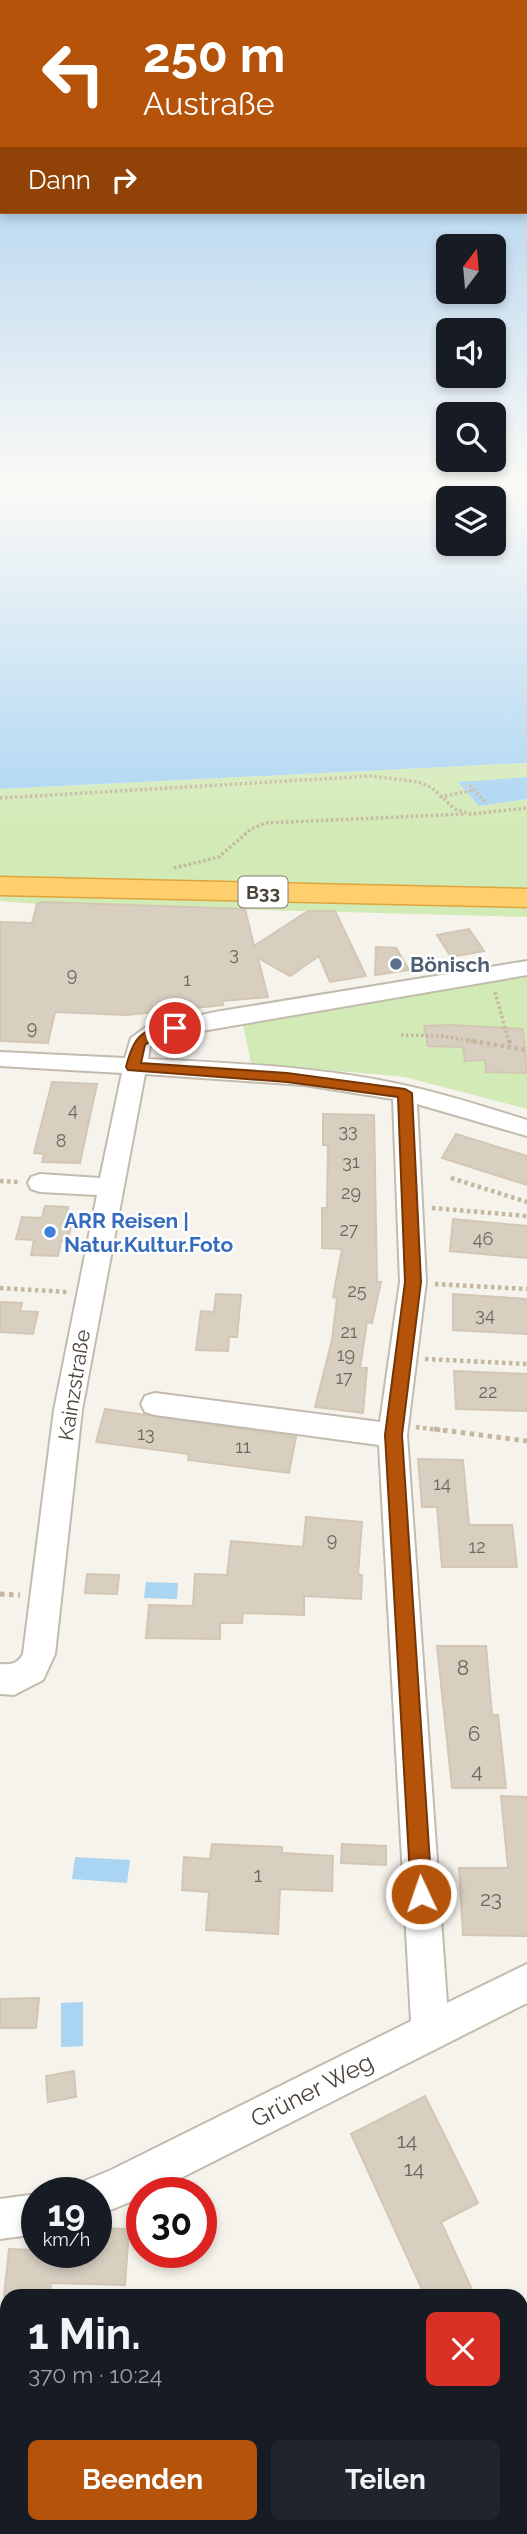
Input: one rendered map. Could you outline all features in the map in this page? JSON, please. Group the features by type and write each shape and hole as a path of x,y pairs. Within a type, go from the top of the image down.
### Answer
{"highway":[{"name":"B33","path":"0,886 527,898"}],"street":[{"name":"Kainzstraße","path":"0,1679 14,1679 32,1670 39,1654 68,1410 139,1043 155,1032 240,1014 527,968"},
{"path":"0,1059 287,1077 405,1093 527,1128"},
{"path":"405,1093 413,1282 394,1429 430,2029"},
{"path":"40,1183 110,1186"},
{"path":"155,1404 394,1429"},
{"name":"Grüner Weg","path":"112,2190 430,2029 527,1983"},
{"path":"0,2219 21,2216"}],"path":[{"path":"0,798 371,776 419,782 455,809 471,814"},
{"path":"470,785 486,803"},
{"path":"440,797 475,790"},
{"path":"171,868 219,857 251,829 265,822 471,814 527,808"},
{"path":"490,974 511,1047"},
{"path":"401,1035 443,1036 527,1050"},
{"path":"451,1178 527,1202"},
{"path":"410,1207 527,1216"},
{"path":"413,1282 527,1289"},
{"path":"0,1288 90,1293"},
{"path":"404,1357 527,1364"},
{"path":"394,1429 527,1441"}],"green space":[{"path":"527,763 527,777 459,783 479,806 527,799 527,892 0,879 0,789"},
{"path":"0,894 527,905 527,917 37,904 0,901"},
{"path":"527,975 527,1109 405,1077 251,1063 242,1020"}],"water":[{"path":"0,602 527,602 527,763 0,789"},
{"path":"527,777 527,799 479,806 458,782"},
{"path":"146,1582 178,1583 177,1599 144,1598"},
{"path":"75,1857 130,1860 127,1883 72,1879"},
{"path":"83,2002 83,2046 61,2047 61,2003"}],"building":[{"path":"42,902 245,909 254,946 308,911 335,911 366,976 330,982 319,956 290,976 258,958 268,997 222,1001 223,1005 126,1015 55,1012 48,1043 0,1041 0,922 32,923 37,904"},
{"path":"469,929 484,951 451,957 437,935"},
{"path":"376,947 396,948 409,970 375,975"},
{"path":"424,1026 523,1029 527,1073 486,1072 485,1060 465,1061 463,1047 428,1046"},
{"path":"52,1082 97,1084 80,1163 42,1162 44,1154 34,1153"},
{"path":"323,1114 374,1115 377,1282 381,1282 372,1323 367,1322 360,1368 367,1368 363,1413 315,1407 332,1340 337,1298 333,1297 342,1249 322,1248 322,1208 327,1208 328,1145 323,1145"},
{"path":"456,1134 527,1156 527,1185 442,1158"},
{"path":"45,1206 68,1207 66,1219 72,1219 68,1242 61,1241 58,1256 31,1255 34,1240 16,1239 22,1217 42,1218"},
{"path":"453,1219 527,1226 527,1258 450,1251"},
{"path":"216,1294 241,1295 237,1337 229,1337 228,1351 196,1350 201,1311 214,1312"},
{"path":"453,1294 527,1299 527,1334 453,1330"},
{"path":"0,1302 22,1303 20,1311 38,1312 33,1334 0,1332"},
{"path":"454,1371 527,1374 527,1411 456,1409"},
{"path":"105,1409 296,1437 289,1473 188,1460 189,1454 96,1442"},
{"path":"418,1459 463,1460 469,1525 512,1525 517,1567 442,1567 437,1507 422,1507"},
{"path":"306,1517 362,1522 358,1574 362,1575 361,1599 304,1596 304,1615 243,1613 242,1623 220,1623 220,1639 146,1638 149,1605 193,1606 195,1574 227,1575 231,1541 303,1547"},
{"path":"87,1574 119,1575 117,1594 85,1593"},
{"path":"437,1646 486,1646 492,1715 498,1715 506,1788 452,1788"},
{"path":"501,1796 527,1797 527,1936 463,1935 459,1868 508,1868"},
{"path":"212,1844 282,1847 282,1853 333,1856 332,1891 280,1889 278,1934 206,1930 209,1892 182,1890 184,1857 210,1859"},
{"path":"342,1844 386,1846 386,1865 341,1863"},
{"path":"39,1998 36,2028 0,2028 0,1999"},
{"path":"74,2071 76,2097 48,2102 46,2076"},
{"path":"425,2096 478,2203 441,2222 472,2289 422,2289 351,2134"},
{"path":"112,2228 126,2229 125,2285 51,2283 51,2289 5,2289 9,2249 21,2249 21,2268 112,2268"}],"place":[{"name":"Bönisch","path":"396,964"},
{"name":"ARR Reisen | Natur.Kultur.Foto","path":"50,1232"}],"route":[{"path":"175,1028 155,1032 139,1043 133,1067 287,1077 405,1093 413,1282 393,1435 421,1894"}]}
